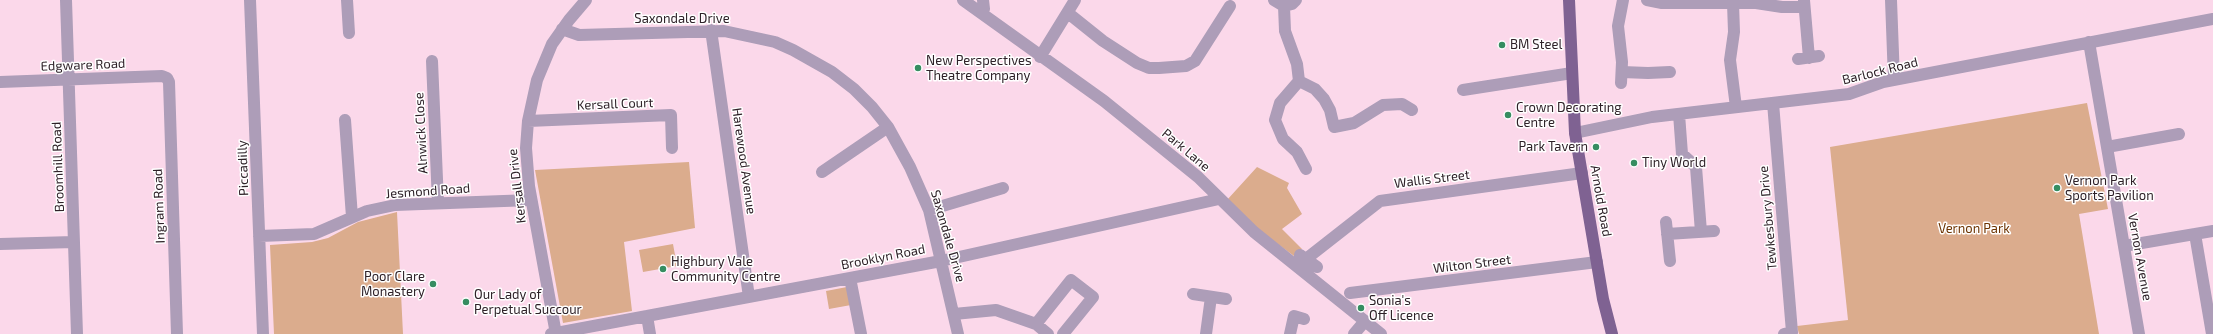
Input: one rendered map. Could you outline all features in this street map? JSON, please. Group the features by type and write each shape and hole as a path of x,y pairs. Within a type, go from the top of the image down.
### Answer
{"main road":[{"name":"Arnold Road","path":"1569,0 1575,133 1597,262 1612,334"}],"street":[{"name":"Broomhill Road","path":"66,0 77,334"},
{"name":"Piccadilly","path":"250,0 263,334"},
{"path":"348,0 349,33"},
{"name":"Kersall Drive","path":"554,334 526,167 528,121 537,80 552,44 562,29 586,0"},
{"name":"Park Lane","path":"963,0 1040,57 1104,101 1198,178 1254,232 1381,334"},
{"path":"981,13 984,9 983,0"},
{"path":"1040,57 1076,0"},
{"path":"1296,0 1292,4 1279,3 1285,31 1297,64 1299,81 1280,103 1275,120 1283,139 1297,152 1306,169"},
{"path":"1623,0 1618,26 1621,77 1663,69"},
{"path":"1648,0 1662,3 1715,1 1733,3 1804,3 1808,58"},
{"path":"1891,0 1894,80"},
{"path":"1733,3 1734,32 1730,60 1736,107"},
{"path":"1068,13 1103,41 1149,68 1186,66 1195,61 1227,22 1230,6"},
{"name":"Barlock Road","path":"1575,133 1627,121 1849,94 1894,80 2213,19"},
{"name":"Saxondale Drive","path":"562,29 579,35 711,30 740,33 775,42 813,60 854,89 888,127 910,166 929,210 958,334"},
{"name":"Harewood Avenue","path":"711,30 749,297"},
{"name":"Vernon Avenue","path":"2089,42 2140,334"},
{"name":"Alnwick Close","path":"432,61 438,203"},
{"path":"1463,90 1572,74"},
{"name":"Edgware Road","path":"0,82 162,76 167,78"},
{"name":"Ingram Road","path":"167,78 169,82 177,334"},
{"path":"1299,81 1315,89 1324,99 1330,110 1329,128 1354,123 1384,105 1402,104 1412,110"},
{"name":"Tewkesbury Drive","path":"1773,103 1788,333"},
{"path":"1679,114 1682,154 1696,167 1701,232"},
{"name":"Kersall Court","path":"528,121 671,115 672,148"},
{"path":"345,120 352,217"},
{"path":"822,172 888,127"},
{"path":"2107,147 2179,134"},
{"name":"Wallis Street","path":"1317,267 1303,257 1380,201 1582,173"},
{"path":"929,210 1003,188"},
{"name":"Brooklyn Road","path":"554,334 941,261 1219,199"},
{"name":"Jesmond Road","path":"260,236 314,234 367,211 394,205 531,200"},
{"path":"1666,222 1670,261"},
{"path":"1667,234 1714,231"},
{"path":"2124,246 2213,231"},
{"path":"2195,234 2212,334"},
{"path":"0,244 74,242"},
{"name":"Wilton Street","path":"1350,293 1597,262"},
{"path":"850,278 861,334"},
{"path":"1036,324 1071,280 1094,297 1063,334"},
{"path":"1193,294 1226,299"},
{"path":"1206,334 1211,297"},
{"path":"954,314 996,310 1036,324 1048,334"},
{"path":"647,316 650,334"},
{"path":"1290,334 1294,316 1304,319"},
{"path":"1354,334 1365,321"}],"green space":[{"name":"Vernon Park","path":"2087,103 2108,209 2079,214 2099,334 1799,334 1797,326 1848,320 1830,147"},
{"path":"689,162 695,228 624,242 632,311 563,323 535,170"},
{"path":"1257,167 1289,183 1287,188 1302,214 1282,229 1302,249 1294,256 1256,228 1227,200"},
{"path":"397,212 403,334 274,334 270,245 312,242 328,238 358,222"},
{"path":"673,244 677,266 643,272 639,250"},
{"path":"847,287 851,305 829,309 826,291"}],"place":[{"name":"BM Steel","path":"1502,45"},
{"name":"New Perspectives Theatre Company","path":"918,68"},
{"name":"Crown Decorating Centre","path":"1508,115"},
{"name":"Park Tavern","path":"1596,147"},
{"name":"Tiny World","path":"1634,163"},
{"name":"Vernon Park Sports Pavilion","path":"2057,188"},
{"name":"Highbury Vale Community Centre","path":"663,269"},
{"name":"Poor Clare Monastery","path":"433,284"},
{"name":"Our Lady of Perpetual Succour","path":"466,302"},
{"name":"Sonia's Off Licence","path":"1361,308"}]}
